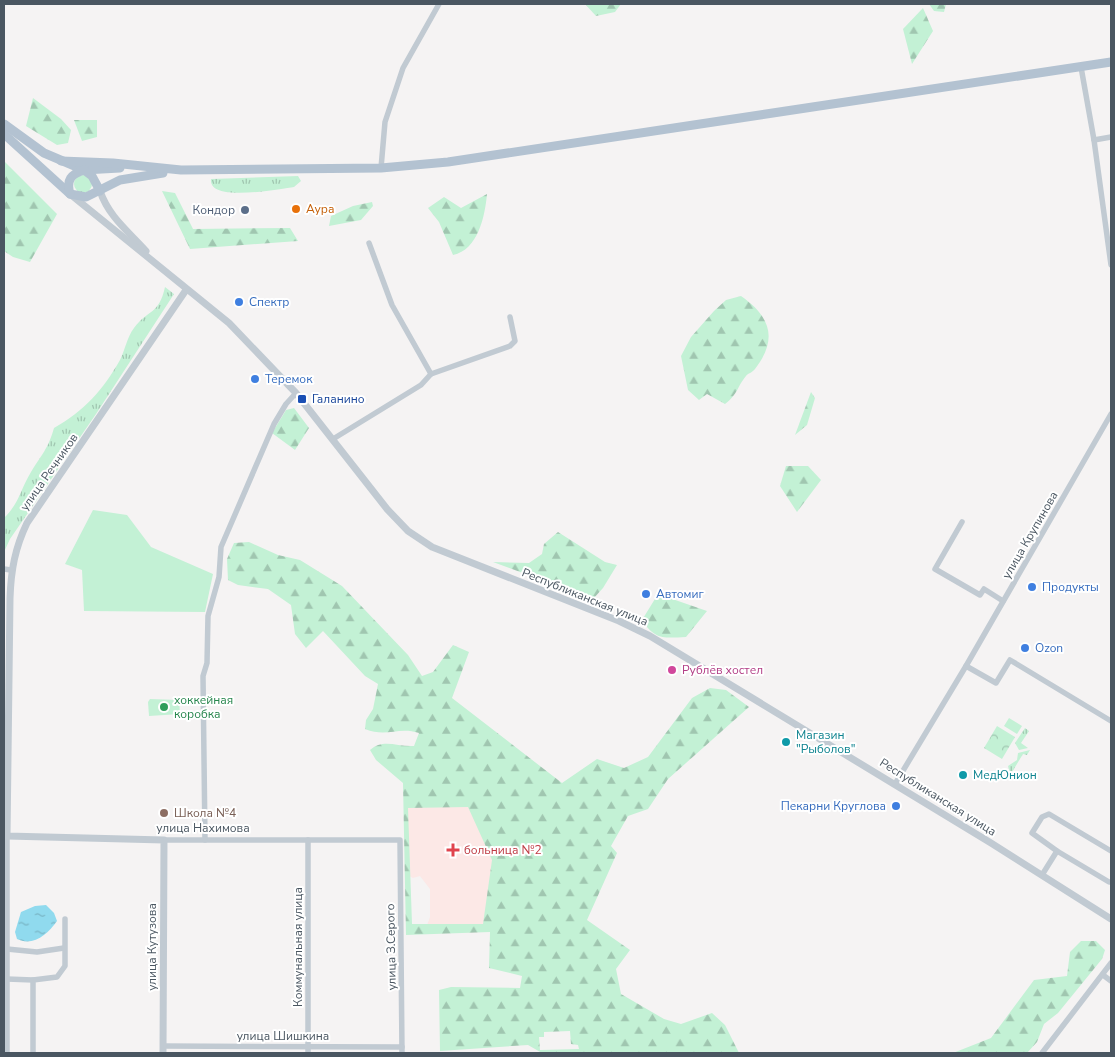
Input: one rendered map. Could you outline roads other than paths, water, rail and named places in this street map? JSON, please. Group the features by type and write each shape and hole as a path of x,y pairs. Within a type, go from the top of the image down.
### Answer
{"main road":[{"path":"61,161 113,163 181,170 381,168 501,155 1111,62"},
{"path":"4,124 44,153 84,170 92,176 102,195"},
{"path":"4,134 70,194 86,197 102,195 110,185 135,177 181,170"},
{"path":"70,194 68,185 70,178 75,173 84,170 138,167"}],"street":[{"path":"381,168 385,122 402,68 438,4"},
{"path":"1082,67 1111,265"},
{"path":"1094,140 1111,138"},
{"path":"70,194 158,264"},
{"path":"102,195 118,223 158,264"},
{"path":"369,243 392,305 431,374"},
{"name":"Республиканская улица","path":"158,264 186,290 229,322 296,393 387,509 408,531 432,547 650,636 895,784 1111,919"},
{"name":"улица Речников","path":"7,1053 5,992 7,979 7,569 27,523 186,290"},
{"path":"333,438 422,384 431,374 510,346 515,341 516,334 510,318"},
{"path":"206,840 203,676 207,663 208,616 219,577 221,547 274,424 286,404 296,393"},
{"name":"улица Крупинова","path":"895,784 1004,601 1111,414"},
{"path":"962,522 935,569 980,595 984,589 1004,601"},
{"path":"966,666 996,683 1010,660 1111,721"},
{"path":"1111,851 1049,814 1042,817 1032,833 1057,851 1111,882"},
{"name":"улица Нахимова","path":"7,836 164,840 400,840"},
{"name":"улица Кутузова","path":"163,1050 164,840"},
{"name":"Коммунальная улица","path":"308,840 308,1050"},
{"name":"улица З.Серого","path":"400,840 402,1050"},
{"path":"1042,875 1057,851"},
{"path":"7,979 33,980 57,977 65,966 65,919"},
{"path":"7,949 37,952 64,948"},
{"path":"1042,1053 1078,1003 1111,962"},
{"path":"1102,975 1111,981"},
{"path":"33,980 33,1053"},
{"name":"улица Шишкина","path":"163,1050 402,1050"}],"water":[{"path":"46,905 54,913 57,921 53,926 40,938 29,941 17,939 15,932 21,912 35,906"}],"place":[{"name":"Аура","path":"296,209"},
{"name":"Кондор","path":"245,210"},
{"name":"Спектр","path":"239,302"},
{"name":"Теремок","path":"255,379"},
{"name":"Галанино","path":"302,399"},
{"name":"Продукты","path":"1032,587"},
{"name":"Автомиг","path":"646,594"},
{"name":"Ozon","path":"1025,648"},
{"name":"Рублёв хостел","path":"672,670"},
{"name":"хоккейная коробка","path":"164,707"},
{"name":"Магазин \"Рыболов\"","path":"786,742"},
{"name":"МедЮнион","path":"963,775"},
{"name":"Пекарни Круглова","path":"896,806"},
{"name":"Школа №4","path":"164,813"},
{"name":"больница №2","path":"453,850"}]}
